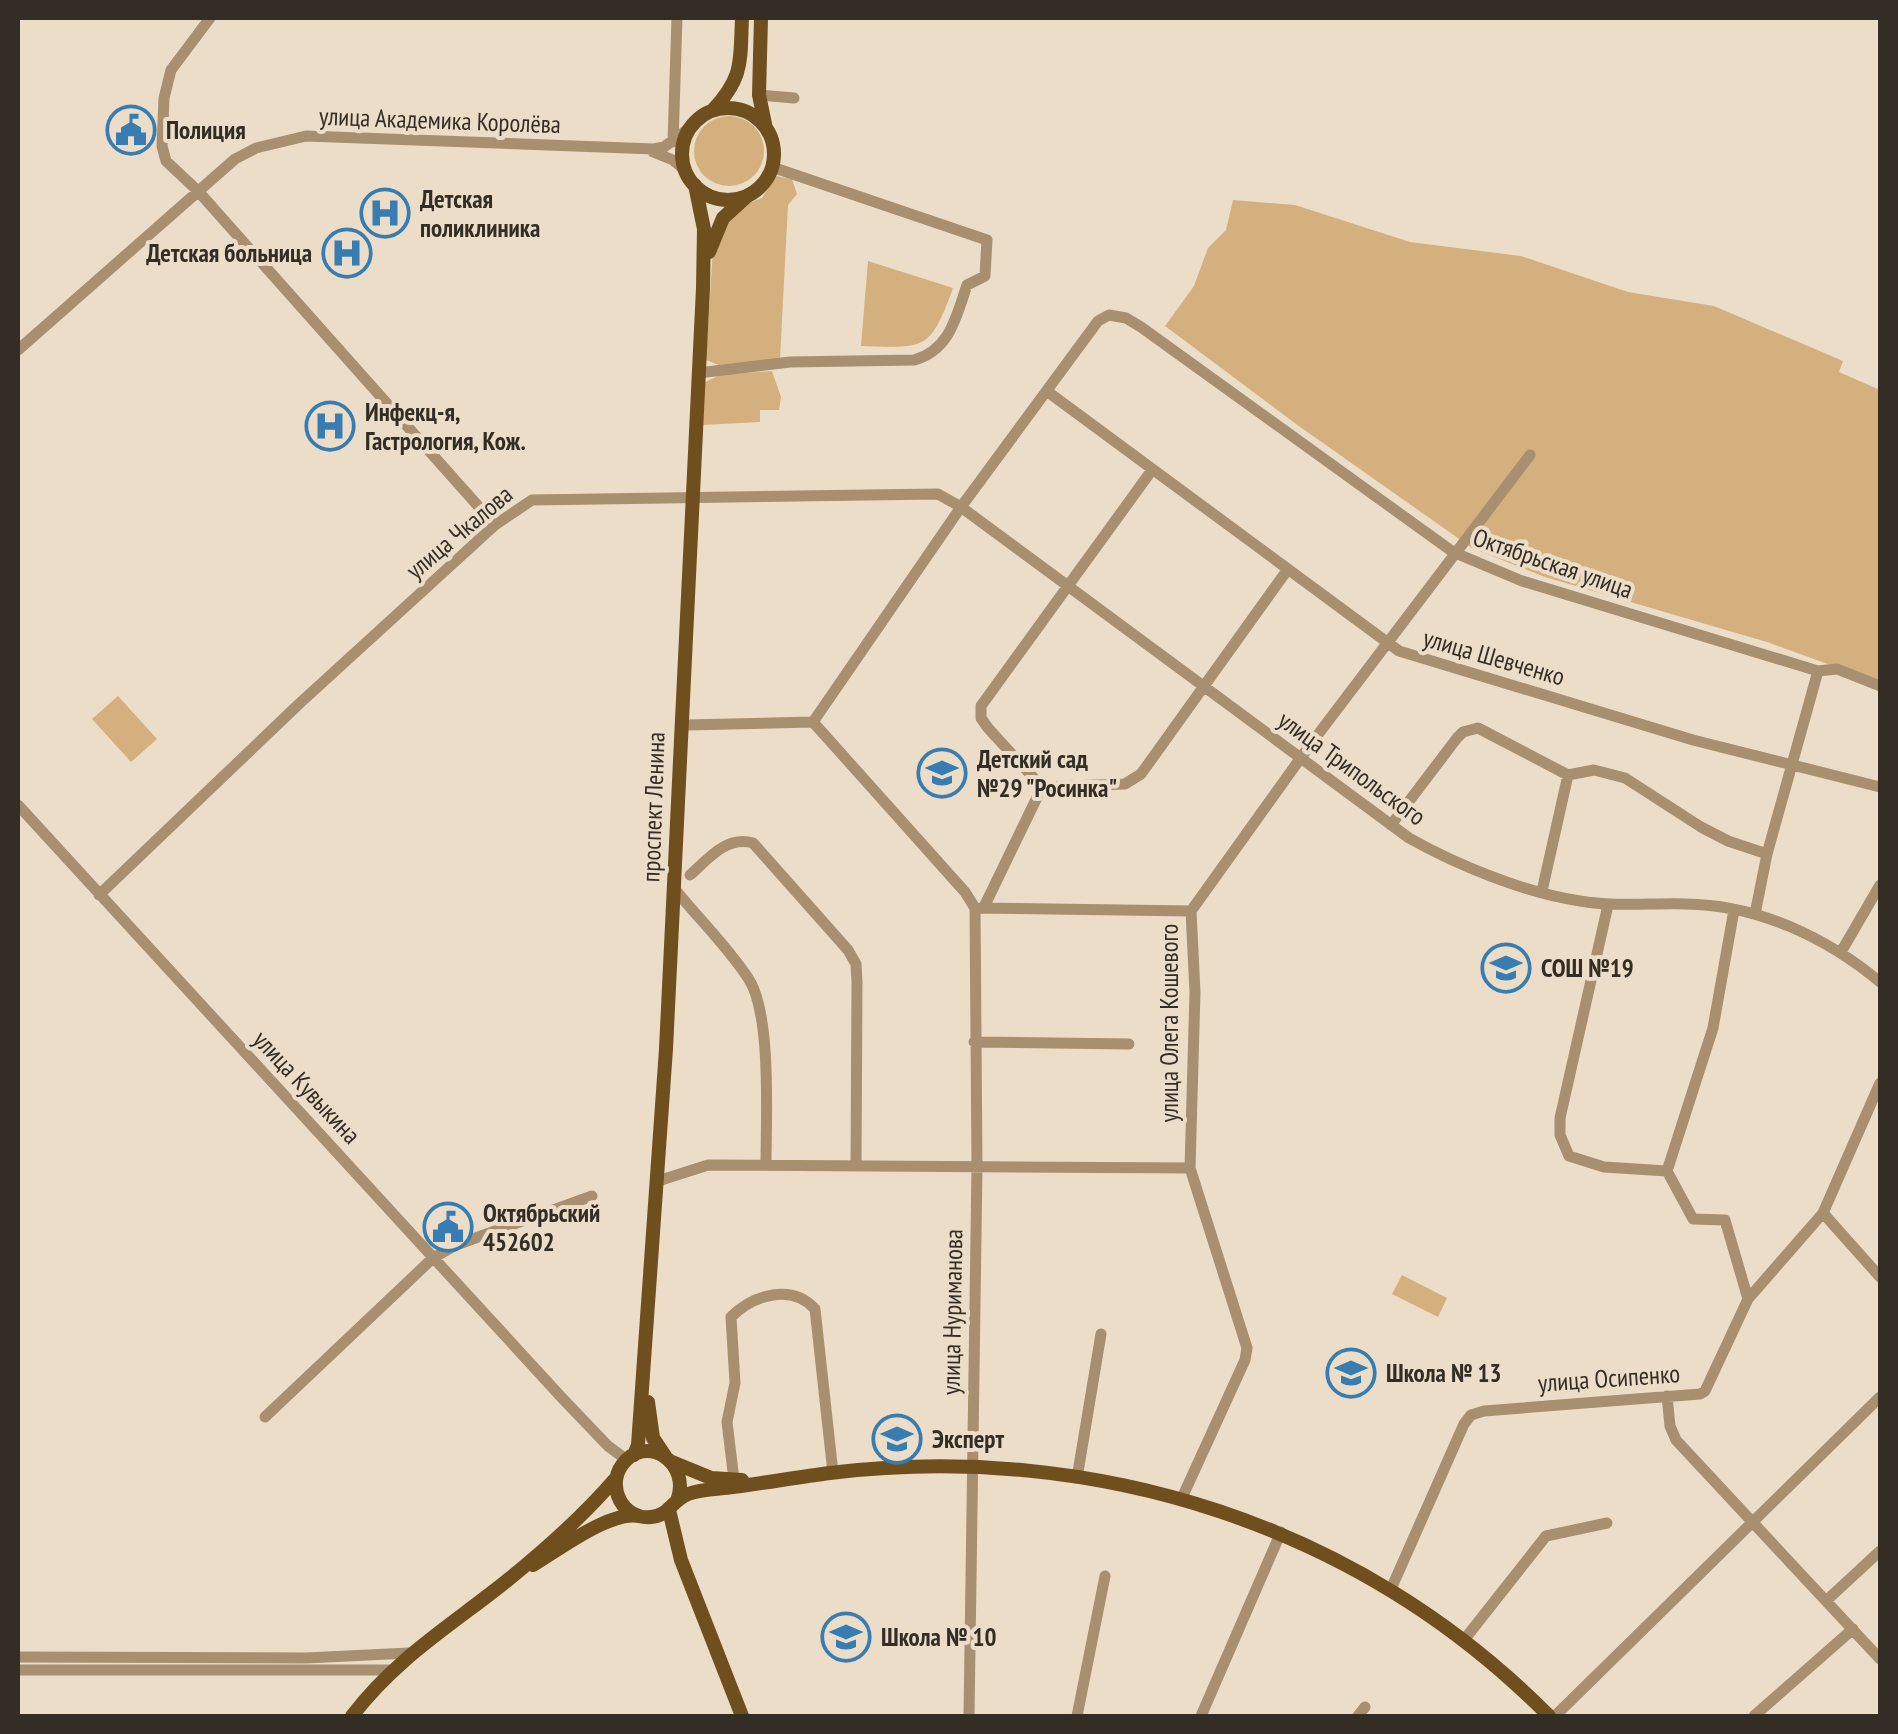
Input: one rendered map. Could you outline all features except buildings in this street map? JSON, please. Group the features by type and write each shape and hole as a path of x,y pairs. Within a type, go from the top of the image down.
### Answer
{"main road":[{"path":"742,18 738,78 712,111 690,128 683,149 686,170 695,185 720,199 748,196 763,184 772,166 774,147 759,95 761,18"},
{"path":"712,111 724,108 748,113 767,129"},
{"name":"проспект Ленина","path":"624,1466 638,1445 658,1181 703,288 704,228 695,185"},
{"name":"проспект Ленина","path":"703,288 715,232 723,218 748,196"},
{"name":"проспект Ленина","path":"648,1329 650,1426 658,1448 668,1459"},
{"path":"511,1577 624,1466 653,1452 711,1478 773,1482"},
{"path":"668,1459 681,1480 673,1505 681,1560"},
{"path":"624,1466 620,1502 666,1534 681,1560 742,1716"},
{"path":"352,1716 390,1670 409,1654 511,1577 612,1519 646,1517 692,1492 833,1473 973,1468 1077,1478 1181,1500 1281,1532 1391,1589 1464,1640 1552,1716"}],"street":[{"path":"210,18 171,70 164,98 162,146 166,161 198,191 495,525"},
{"path":"673,142 678,18"},
{"path":"759,95 794,98"},
{"name":"улица Академика Королёва","path":"18,350 235,159 256,148 306,136 634,150 664,147 690,128"},
{"path":"634,150 664,155 686,170"},
{"path":"698,373 790,362 925,357 936,350 951,330 967,286 985,276 986,240 772,166"},
{"name":"Октябрьская улица","path":"1048,392 1098,321 1104,316 1118,316 1142,328 1454,552 1522,580 1818,672 1837,669 1880,686"},
{"path":"813,722 961,507 1048,392"},
{"name":"улица Шевченко","path":"1048,392 1387,644 1417,659 1792,766 1880,787"},
{"name":"улица Олега Кошевого","path":"1181,1500 1248,1348 1190,1168 1195,992 1191,911 1454,552 1530,455"},
{"path":"1152,470 982,706 981,718 988,728 1042,787 1125,784 1141,774 1288,568"},
{"name":"улица Чкалова","path":"100,894 300,703 495,525 532,500 938,494 961,507"},
{"name":"улица Трипольского","path":"961,507 1390,825 1435,853 1576,901 1608,905 1691,904 1755,914 1788,925 1841,952 1880,982"},
{"path":"1755,914 1767,854 1818,672"},
{"path":"686,725 813,722 980,908 1191,911"},
{"path":"1390,825 1457,738 1470,729 1485,730 1568,775 1594,770 1625,778 1701,827 1767,854"},
{"path":"1542,892 1568,775"},
{"path":"980,908 1042,787"},
{"name":"улица Кувыкина","path":"18,806 624,1466"},
{"path":"690,876 730,843 754,843 848,950 856,964 857,982 856,1166"},
{"path":"1841,952 1880,886"},
{"path":"673,887 750,980 760,1006 766,1164"},
{"path":"1608,905 1560,1118 1560,1135 1569,1156 1595,1165 1666,1171"},
{"name":"улица Нуриманова","path":"969,1716 974,1042 980,908"},
{"path":"1734,910 1713,1028 1666,1171 1693,1219 1725,1220 1748,1299"},
{"path":"974,1042 1129,1044"},
{"name":"улица Осипенко","path":"1391,1589 1471,1416 1484,1410 1700,1394 1705,1390 1748,1299 1822,1213 1880,1083"},
{"path":"658,1181 698,1166 766,1164 1190,1168"},
{"path":"265,1417 433,1258 456,1245 592,1196"},
{"path":"1822,1213 1879,1274"},
{"path":"734,1480 727,1422 734,1383 730,1322 736,1312 781,1294 798,1296 815,1309 833,1473"},
{"path":"1077,1478 1101,1334"},
{"path":"1666,1396 1676,1440 1880,1658"},
{"path":"1552,1716 1880,1397"},
{"path":"1464,1640 1546,1536 1607,1523"},
{"path":"1201,1716 1281,1532"},
{"path":"1827,1600 1880,1552"},
{"path":"1077,1716 1105,1576"},
{"path":"1754,1716 1853,1629"},
{"path":"18,1657 306,1658 409,1654"},
{"path":"18,1670 390,1670"}],"shaded area":[{"path":"729,116 754,126 764,151 754,176 729,186 704,176 694,151 704,126"},
{"path":"776,176 792,179 797,194 788,205 780,359 719,365 706,360 713,248 722,226 739,207 762,198"},
{"path":"1233,200 1295,205 1410,242 1521,256 1628,292 1714,306 1843,361 1839,372 1880,390 1880,683 1767,642 1545,577 1472,548 1296,424 1165,326 1194,286 1208,248 1226,230"},
{"path":"868,261 953,288 931,335 913,345 861,346"},
{"path":"772,371 781,397 779,410 760,410 760,422 703,425 705,382 720,375"},
{"path":"118,696 157,739 131,762 92,719"},
{"path":"1402,1275 1447,1298 1438,1317 1392,1294"}],"place":[{"name":"Полиция","path":"131,130"},
{"name":"Детская поликлиника","path":"385,213"},
{"name":"Детская больница","path":"347,253"},
{"name":"Инфекц-я, Гастрология, Кож.","path":"330,426"},
{"name":"Детский сад №29 \"Росинка\"","path":"942,773"},
{"name":"СОШ №19","path":"1506,968"},
{"name":"Октябрьский 452602","path":"448,1227"},
{"name":"Школа № 13","path":"1351,1373"},
{"name":"Эксперт","path":"897,1439"},
{"name":"Школа № 10","path":"846,1637"}]}
